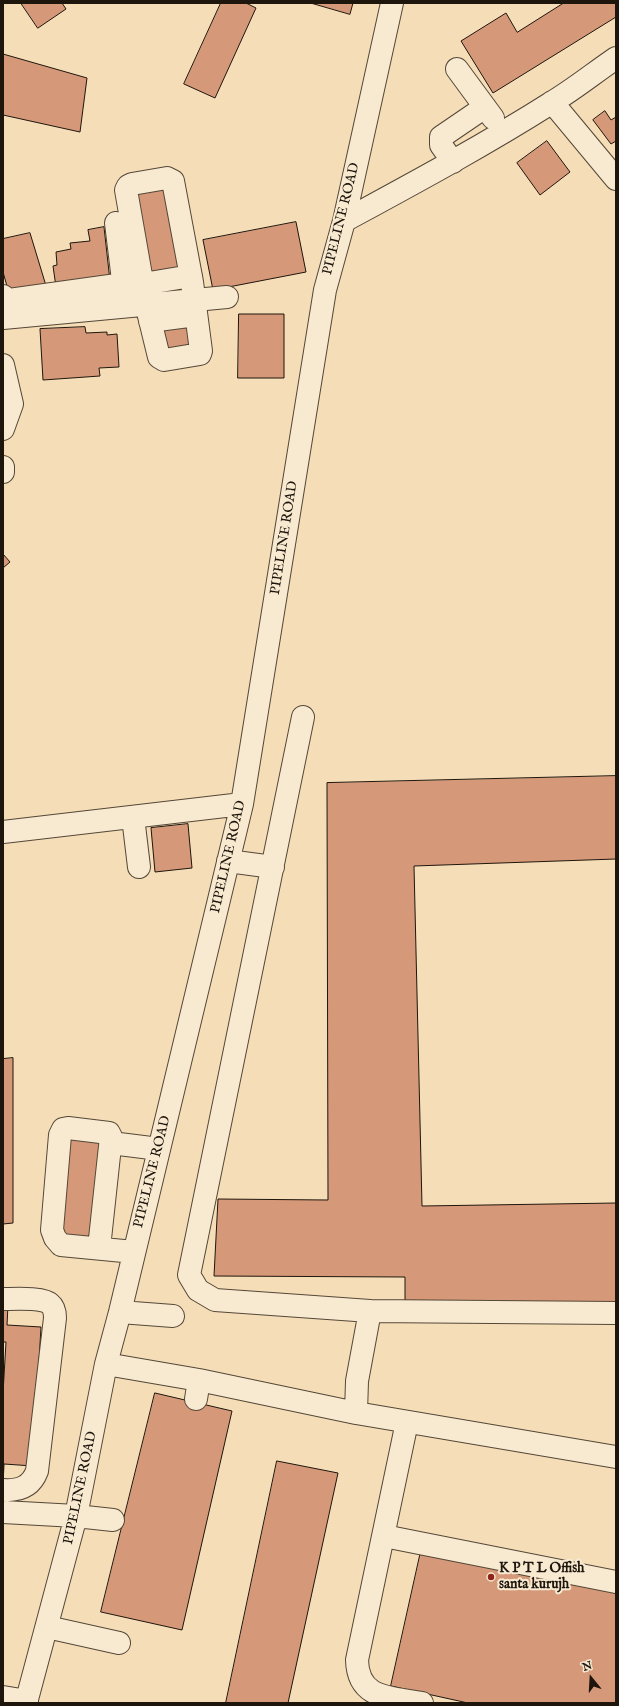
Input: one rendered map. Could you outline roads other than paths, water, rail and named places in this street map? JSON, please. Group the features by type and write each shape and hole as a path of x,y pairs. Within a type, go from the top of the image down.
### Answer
{"street":[{"name":"PIPELINE ROAD","path":"26,1702 76,1516 106,1364 120,1312 242,804 325,290 344,221 392,3"},
{"path":"344,221 454,162 552,102 616,58"},
{"path":"457,69 503,132"},
{"path":"552,102 616,179"},
{"path":"454,162 441,145 441,137 485,107"},
{"path":"116,223 138,300 159,358 164,360 200,354 201,348 191,276 173,181 167,178 132,184 128,186 126,190 138,300"},
{"path":"3,318 138,300 191,276"},
{"path":"3,296 5,300 138,300 195,308 227,297"},
{"path":"3,365 12,404 3,429"},
{"path":"3,466 3,472"},
{"path":"303,717 189,1275 198,1290 215,1300 370,1311 616,1313"},
{"path":"3,832 242,804"},
{"path":"133,817 139,866"},
{"path":"228,861 273,867"},
{"path":"99,1248 111,1137 109,1133 68,1128 63,1129 60,1135 52,1230 54,1238 61,1245 134,1252"},
{"path":"111,1143 159,1149"},
{"path":"3,1299 43,1300 50,1303 55,1311 37,1471 34,1480 25,1487 14,1491 3,1490"},
{"path":"356,1413 357,1381 370,1311"},
{"path":"120,1312 173,1316"},
{"path":"106,1364 198,1390 356,1413 616,1457"},
{"path":"407,1422 357,1660 357,1673 361,1683 370,1691 422,1703"},
{"path":"3,1512 76,1516 113,1520"},
{"path":"384,1536 616,1582"},
{"path":"47,1627 119,1643"},
{"path":"3,1697 26,1702"}],"place":[{"name":"K P T L Offish santa kurujh","path":"491,1577"}]}
